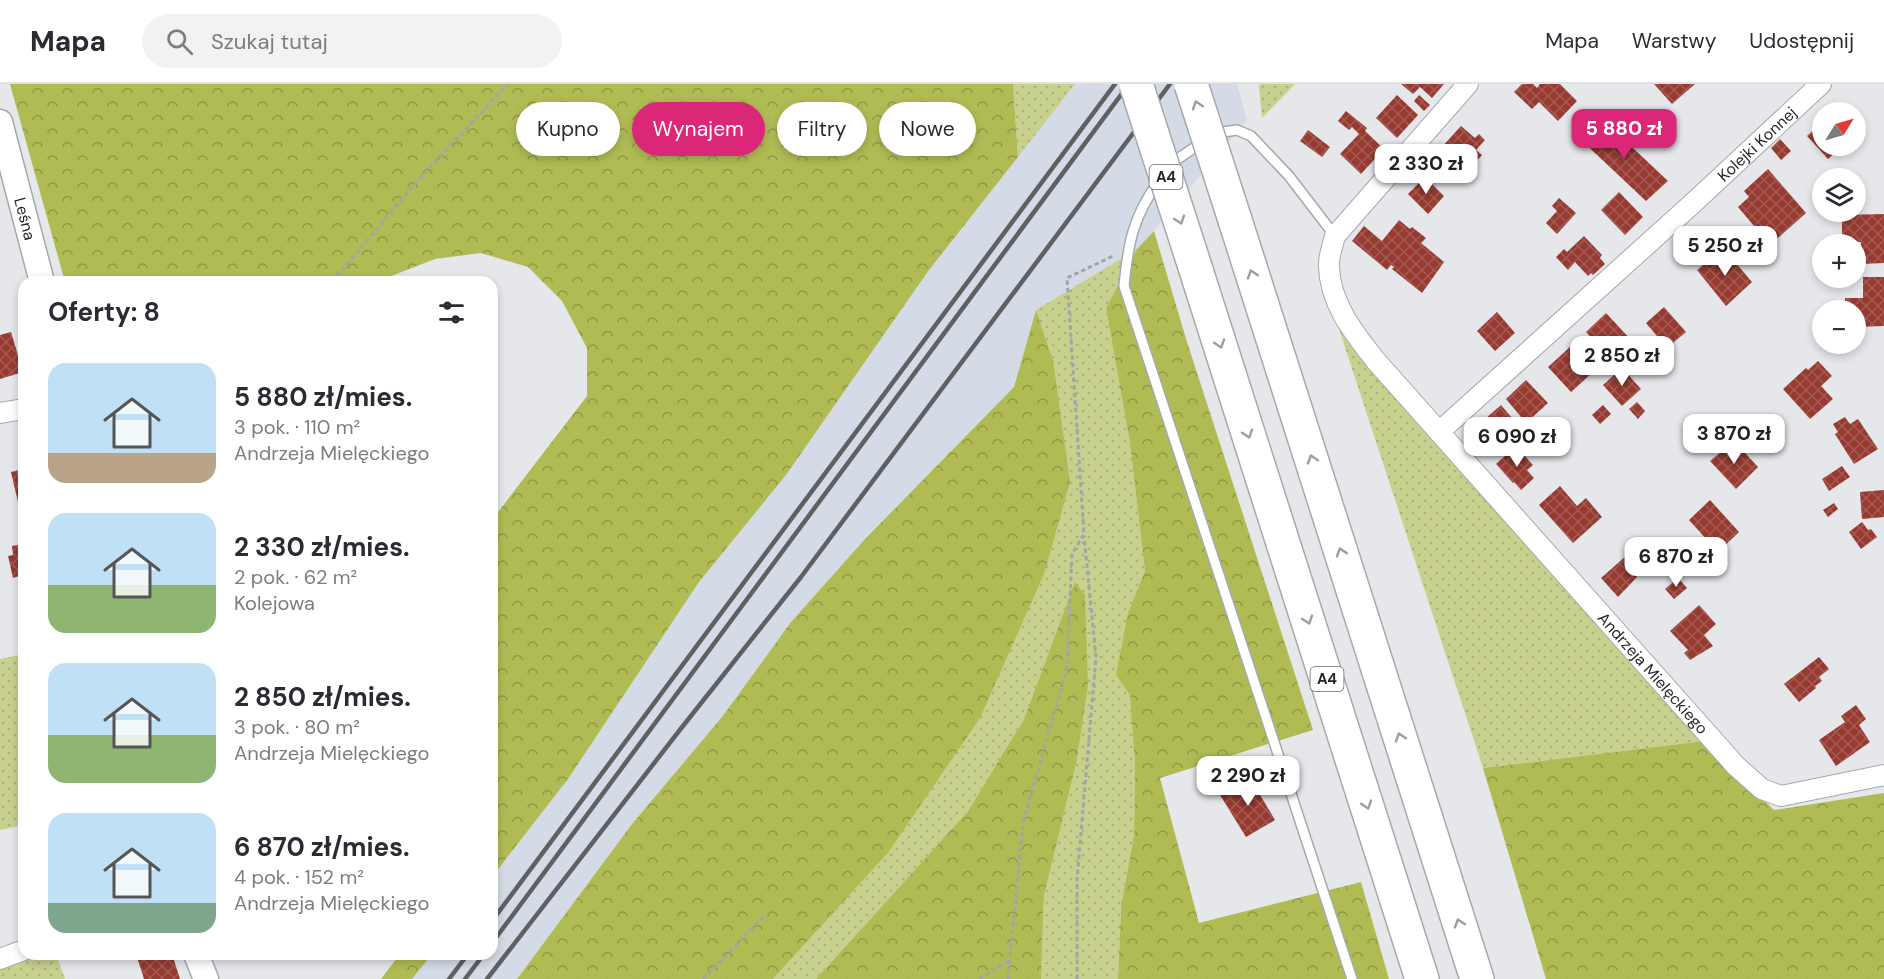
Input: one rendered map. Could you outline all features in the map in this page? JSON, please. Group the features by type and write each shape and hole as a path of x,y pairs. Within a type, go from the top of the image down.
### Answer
{"highway":[{"name":"A4","path":"1136,84 1422,979"},
{"path":"1191,84 1477,979"}],"street":[{"path":"1335,236 1468,84"},
{"name":"Kolejki Konnej","path":"1439,432 1692,204 1821,84"},
{"name":"Leśna","path":"0,122 40,276"},
{"name":"Andrzeja Mielęckiego","path":"1335,236 1328,266 1334,296 1352,330 1376,361 1736,766 1762,789 1780,796 1884,775"},
{"path":"0,412 18,410"},
{"path":"0,959 18,952"},
{"path":"198,960 206,979"}],"lane":[{"path":"1335,236 1289,176 1251,136 1237,130 1216,133 1173,162 1147,196 1136,220 1127,249 1124,286 1352,979"}],"path":[{"path":"337,276 419,179 508,84"},
{"path":"1077,979 1077,880 1096,657 1084,534 1067,278 1127,249"},
{"path":"1008,979 1023,823 1067,668 1072,554 1084,534"},
{"path":"703,979 766,914"},
{"path":"979,979 1008,961"}],"shaded area":[{"path":"1075,84 1237,84 1247,120 1137,249 1036,310 1014,387 865,539 791,622 722,717 632,824 517,979 412,979 427,960 498,960 498,869 568,779 699,582 786,475 929,270"}],"green space":[{"path":"10,84 1013,84 1018,157 929,270 786,475 699,582 568,779 498,869 498,512 587,396 587,348 562,301 528,267 481,253 435,259 391,276 63,276"},
{"path":"1013,84 1075,84 1018,157"},
{"path":"1260,84 1295,84 1262,118"},
{"path":"1154,231 1187,342 1313,730 1160,778 1199,923 1361,882 1389,979 1118,979 1121,906 1134,835 1135,764 1130,695 1116,675 1128,613 1145,571 1130,444 1106,308 1137,249"},
{"path":"1137,249 1106,308 1130,444 1145,571 1128,613 1135,764 1134,835 1121,906 1118,979 1041,979 1044,896 1076,764 1075,583 1024,719 968,811 816,979 773,979 887,854 1053,360 1036,310"},
{"path":"1036,310 1053,360 1070,482 1044,574 980,718 887,854 773,979 517,979 632,824 722,717 791,622 865,539 1014,387"},
{"path":"1339,329 1704,741 1483,768"},
{"path":"1075,582 1085,595 1088,685 1076,764 1044,896 1041,979 816,979 968,811 1024,719"},
{"path":"18,655 18,826 0,830 0,659"},
{"path":"1704,741 1774,810 1884,793 1884,979 1546,979 1483,768"},
{"path":"20,960 58,960 65,979 0,979 0,968"},
{"path":"395,960 427,960 412,979 381,979"}],"building":[{"path":"1401,84 1444,84 1432,98 1420,87 1413,94"},
{"path":"1522,84 1533,84 1537,88 1540,84 1560,84 1577,101 1558,121 1539,102 1532,109 1514,92"},
{"path":"1654,84 1695,84 1672,104"},
{"path":"1397,95 1418,115 1397,138 1376,118"},
{"path":"1419,95 1430,105 1424,111 1414,101"},
{"path":"1346,111 1367,128 1365,131 1384,149 1361,174 1340,154 1359,134 1352,127 1349,130 1338,121"},
{"path":"1601,118 1668,181 1646,201 1579,138"},
{"path":"1461,126 1475,138 1479,134 1485,140 1476,150 1482,155 1471,167 1465,162 1461,167 1441,148"},
{"path":"1308,130 1330,147 1322,157 1300,141"},
{"path":"1812,131 1812,141 1807,136"},
{"path":"1780,139 1791,151 1781,160 1771,148"},
{"path":"1768,169 1806,213 1770,245 1738,207 1749,197 1744,191"},
{"path":"1425,177 1444,196 1428,214 1408,194"},
{"path":"1619,192 1643,217 1625,235 1601,210"},
{"path":"1559,198 1576,213 1557,234 1546,223 1557,211 1552,206"},
{"path":"1866,214 1884,214 1884,263 1866,264 1866,234 1842,234 1842,222 1866,222"},
{"path":"1399,220 1426,238 1421,243 1444,262 1422,293 1392,269 1394,267 1391,265 1387,270 1352,241 1364,226 1382,241"},
{"path":"1584,236 1602,255 1600,258 1605,264 1593,275 1591,273 1588,276 1575,262 1568,270 1556,257 1564,249 1567,252"},
{"path":"1723,248 1752,282 1726,306 1697,270"},
{"path":"1866,277 1884,277 1884,326 1866,327 1866,300 1845,300 1845,298 1863,298"},
{"path":"1664,307 1686,332 1667,348 1646,323"},
{"path":"1497,312 1515,333 1495,351 1477,331"},
{"path":"1606,313 1632,341 1624,348 1631,356 1618,367 1586,332"},
{"path":"11,332 18,355 18,374 0,379 0,335"},
{"path":"1643,339 1652,349 1641,359 1632,349"},
{"path":"1570,347 1593,372 1571,392 1548,367"},
{"path":"1818,361 1832,376 1821,386 1833,399 1810,419 1783,389 1806,368 1808,370"},
{"path":"1622,368 1641,389 1622,406 1603,385"},
{"path":"1526,380 1548,403 1526,423 1506,399"},
{"path":"1637,402 1645,411 1638,419 1629,409"},
{"path":"1501,405 1518,425 1502,438 1485,419"},
{"path":"1603,405 1611,414 1600,424 1592,415"},
{"path":"1845,417 1850,424 1858,419 1878,449 1854,464 1835,434 1838,432 1833,424"},
{"path":"1734,441 1758,467 1736,489 1710,461"},
{"path":"1516,446 1533,465 1527,470 1534,478 1521,490 1496,464"},
{"path":"1842,466 1850,477 1829,491 1822,479"},
{"path":"18,470 18,502 11,472"},
{"path":"1560,486 1577,506 1586,498 1602,517 1573,543 1539,505"},
{"path":"1884,490 1884,517 1862,519 1860,492"},
{"path":"1710,500 1739,532 1718,552 1689,520"},
{"path":"1834,503 1838,509 1828,517 1823,510"},
{"path":"1862,522 1877,537 1861,549 1849,532"},
{"path":"1658,542 1664,549 1651,560 1645,554"},
{"path":"18,545 18,576 13,578 8,556 13,555 12,546"},
{"path":"1666,549 1674,558 1657,573 1650,565"},
{"path":"1626,556 1631,561 1626,565 1637,577 1618,597 1601,578"},
{"path":"1678,578 1687,588 1674,599 1665,589"},
{"path":"1699,605 1716,624 1704,635 1713,646 1690,660 1684,653 1688,650 1670,631"},
{"path":"1819,657 1829,669 1819,677 1822,681 1815,686 1816,688 1799,702 1784,684"},
{"path":"1856,705 1866,719 1859,725 1870,742 1836,766 1819,740 1845,722 1841,716"},
{"path":"1250,778 1275,820 1246,837 1220,795"},
{"path":"138,960 174,960 180,979 144,979"}],"railway":[{"path":"498,913 1115,84"},
{"path":"498,935 1129,84"},
{"path":"487,979 801,577 1170,84"},
{"path":"449,979 463,960"},
{"path":"465,979 479,960"}]}
